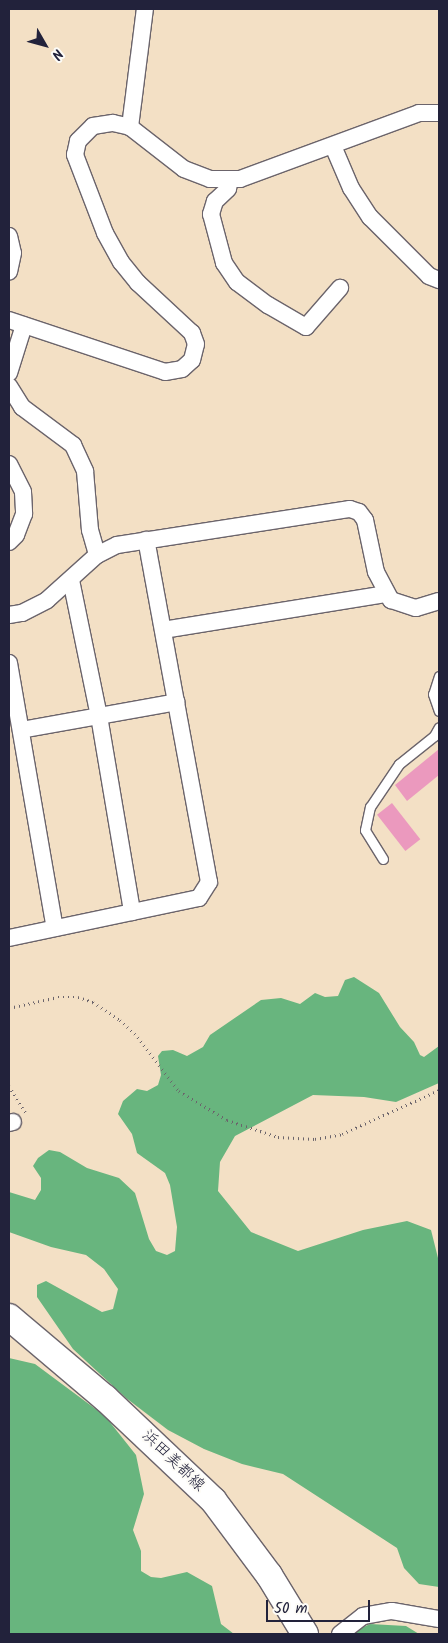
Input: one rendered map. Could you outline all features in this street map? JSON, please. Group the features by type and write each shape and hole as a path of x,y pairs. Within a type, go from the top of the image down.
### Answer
{"main road":[{"name":"浜田美都線","path":"9,1317 105,1398 213,1500 269,1575 305,1634"}],"street":[{"path":"130,127 145,9"},
{"path":"9,373 17,323 165,372 182,369 192,360 196,344 192,333 138,283 121,262 105,233 75,155 78,141 93,126 113,123 130,127 184,169 210,179 230,180 268,170 419,113 439,113"},
{"path":"333,146 351,188 370,217 429,276 439,280"},
{"path":"230,180 228,189 216,201 211,214 224,263 238,282 268,305 306,327 340,288"},
{"path":"9,236 13,253 9,272"},
{"path":"9,386 22,407 73,445 84,471 90,530 97,555"},
{"path":"9,464 23,492 24,514 16,535 9,542"},
{"path":"9,615 22,613 47,600 97,555 117,545 350,509 359,512 365,520 376,572 385,594 395,604 408,608 439,601"},
{"path":"9,938 199,898 209,882 146,540"},
{"path":"71,580 99,716 132,912"},
{"path":"163,630 385,594"},
{"path":"9,663 55,928"},
{"path":"21,730 176,702"},
{"path":"340,1634 363,1616 392,1611 439,1619"}],"lane":[{"path":"439,676 433,694 439,711"},
{"path":"383,859 365,830 370,807 399,764 434,736 439,727"}],"path":[{"path":"9,1008 58,998 78,997 94,1002 120,1020 138,1037 180,1091 192,1100 227,1120 278,1137 315,1139 342,1134 439,1090"},
{"path":"9,1086 25,1108 26,1115 11,1123"}],"green space":[{"path":"354,977 379,993 400,1027 414,1042 420,1055 424,1057 439,1046 439,1083 396,1102 364,1097 313,1095 235,1136 220,1162 218,1191 251,1232 298,1251 363,1230 407,1221 431,1230 439,1262 439,1587 419,1584 404,1568 397,1548 283,1474 242,1464 204,1449 168,1430 126,1398 73,1349 37,1297 37,1285 46,1281 102,1312 113,1309 118,1289 104,1269 86,1255 51,1247 9,1232 9,1192 35,1200 41,1190 41,1178 33,1166 38,1158 49,1150 60,1152 87,1168 119,1178 135,1193 149,1239 156,1251 167,1255 175,1251 177,1227 170,1185 165,1173 137,1153 132,1134 118,1114 123,1101 137,1089 147,1091 158,1085 161,1075 158,1056 162,1051 173,1050 187,1056 203,1047 210,1035 261,1000 281,998 300,1004 315,993 325,997 338,996 345,980"},
{"path":"9,1358 35,1364 105,1416 136,1455 144,1494 133,1530 141,1551 141,1571 151,1577 161,1578 187,1572 212,1586 221,1624 234,1634 9,1634"},
{"path":"370,1624 406,1626 419,1634 349,1634"}],"building":[{"path":"439,749 439,775 407,801 395,785"},
{"path":"392,803 420,839 405,851 377,815"}]}
